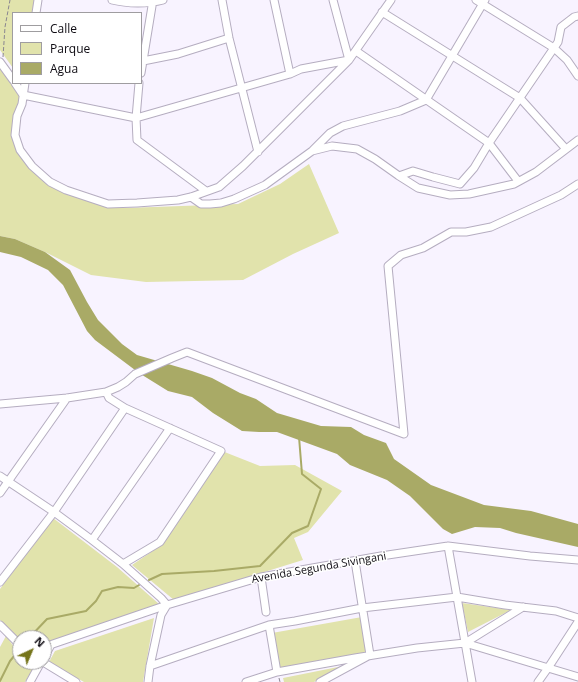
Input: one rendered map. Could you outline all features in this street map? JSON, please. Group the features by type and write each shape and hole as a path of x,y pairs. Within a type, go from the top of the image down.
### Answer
{"street":[{"path":"36,12 38,0"},
{"path":"112,0 120,2 164,0"},
{"path":"222,0 229,38 258,152"},
{"path":"274,0 290,74"},
{"path":"333,0 349,60"},
{"path":"25,84 22,104 17,116 14,135 20,150 32,166 50,182 66,190 108,204 178,200 218,187 244,166 349,60 391,0"},
{"path":"476,0 484,2 554,48 567,60 578,76"},
{"path":"153,1 142,61 178,54 229,38"},
{"path":"191,197 201,204 221,203 234,200 265,185 312,151 330,134 343,126 400,110 426,100 484,2"},
{"path":"382,12 520,98 566,149"},
{"path":"399,176 412,171 433,178 460,184 474,168 489,143 558,42 561,27 574,17 578,16"},
{"path":"356,51 489,143 518,181"},
{"path":"16,84 23,95 136,118 290,74 301,69 349,60"},
{"path":"1,63 12,79"},
{"path":"139,84 136,118 137,140 206,191"},
{"path":"312,151 332,146 357,150 375,159 418,188 450,195 469,194 514,184 536,172 578,140"},
{"path":"0,404 67,398 106,392 118,387 135,374 187,352 404,434 388,266 401,255 423,248 451,232 466,232 491,227 561,195 578,184"},
{"path":"106,392 109,398 125,408 221,451 160,542 124,564"},
{"path":"0,493 67,398"},
{"path":"0,582 54,512 125,408"},
{"path":"92,540 170,428"},
{"path":"0,476 54,512 124,564 162,598 167,606 161,615 148,682"},
{"path":"448,546 472,682"},
{"name":"Avenida Segunda Sivingani","path":"52,644 167,606 261,577 448,546 578,560"},
{"path":"355,561 370,655"},
{"path":"261,577 266,612"},
{"path":"150,666 269,625 362,608 457,597 505,605 556,611 578,618"},
{"path":"466,643 523,607"},
{"path":"538,682 578,622"},
{"path":"0,625 12,637"},
{"path":"269,625 277,672"},
{"path":"246,682 277,672 370,655 466,643 578,677"},
{"path":"320,682 370,655"},
{"path":"52,668 76,682"},
{"path":"30,682 37,670"}],"path":[{"path":"1,63 10,0"}],"green space":[{"path":"0,0 36,0 34,12 12,12 12,67 0,50"},
{"path":"0,66 12,81 12,84 14,84 24,96 17,145 33,169 68,195 125,208 238,204 280,184 309,164 339,233 293,254 243,280 146,282 91,275 15,239 0,236"},
{"path":"222,451 260,466 295,465 342,491 308,532 294,538 303,560 174,600 132,565 163,544"},
{"path":"53,518 117,567 159,604 52,641 52,630 12,630 12,631 0,620 0,589"},
{"path":"462,603 511,610 468,632"},
{"path":"362,617 368,654 279,670 272,633"},
{"path":"154,618 143,682 84,682 52,664 52,656 55,651"},
{"path":"6,636 12,644 12,670 32,670 25,682 0,682 0,647"},
{"path":"343,666 314,682 284,682 283,678"}],"water":[{"path":"0,236 15,239 45,252 70,270 98,320 122,344 137,355 212,378 240,393 256,399 277,413 321,426 351,427 364,435 386,443 394,459 431,485 484,505 531,511 578,524 578,547 500,528 475,527 452,534 443,529 410,496 387,480 350,465 337,454 277,432 242,431 213,413 192,397 168,391 139,373 95,340 87,331 63,285 48,270 21,257 0,252"}],"waterway":[{"path":"149,580 162,574 214,571 260,566 292,533 308,526 321,489 302,474 299,437"},
{"path":"37,630 47,619 86,611 96,601 102,591 118,587 134,588 139,585"},
{"path":"0,681 12,659"}]}
